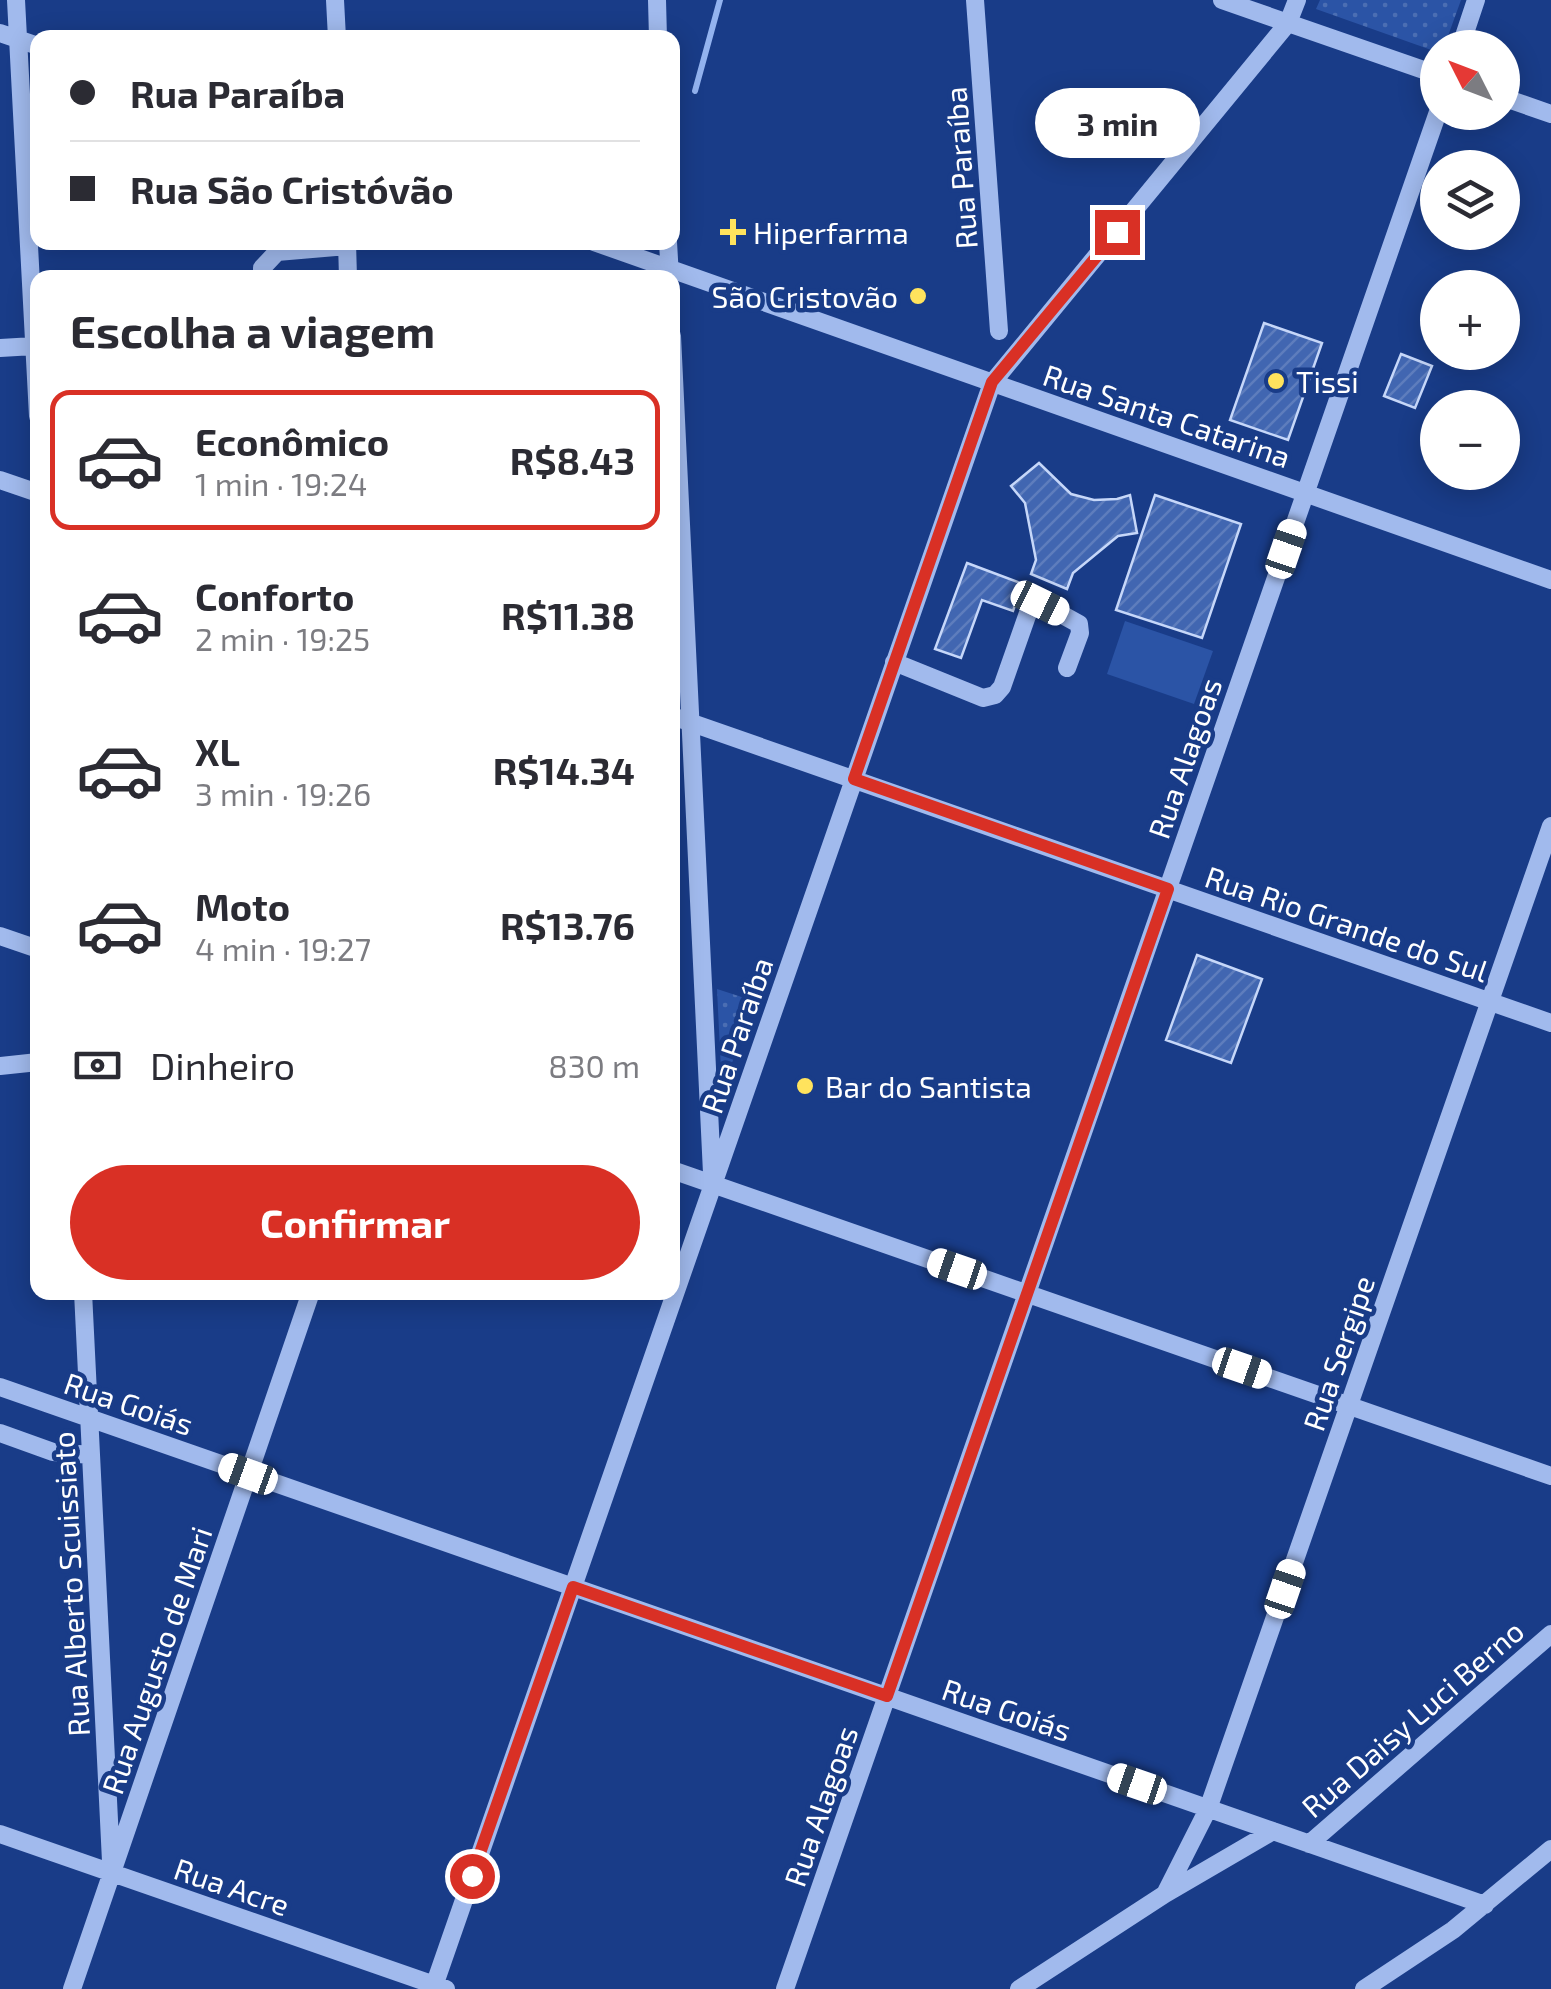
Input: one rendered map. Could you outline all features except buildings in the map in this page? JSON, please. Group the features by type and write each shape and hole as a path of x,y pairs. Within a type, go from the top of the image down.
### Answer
{"street":[{"path":"16,0 30,270"},
{"path":"335,0 337,30"},
{"path":"656,0 658,30"},
{"name":"Rua Paraíba","path":"975,0 999,331"},
{"path":"1222,0 1420,69"},
{"path":"1287,0 1288,23"},
{"path":"992,382 1288,23 1297,0"},
{"path":"1466,30 1476,0"},
{"path":"0,32 30,43"},
{"path":"1520,103 1551,114"},
{"name":"Rua Alagoas","path":"786,1989 1432,130"},
{"path":"262,270 276,252 294,250"},
{"name":"Rua Santa Catarina","path":"613,250 662,270"},
{"name":"Rua Santa Catarina","path":"680,277 992,382 1551,580"},
{"path":"0,348 30,346"},
{"name":"Rua Paraíba","path":"680,1279 992,382"},
{"path":"0,480 30,491"},
{"path":"894,662 983,698 995,695 1002,687 1028,613 1034,604 1040,603 1079,624 1080,633 1067,668"},
{"path":"680,642 713,1184"},
{"name":"Rua Rio Grande do Sul","path":"682,719 1551,1023"},
{"name":"Rua Sergipe","path":"1165,1894 1208,1809 1551,826"},
{"path":"0,936 30,945"},
{"path":"0,1066 30,1063"},
{"path":"680,1173 1551,1476"},
{"name":"Rua Alberto Scuissiato","path":"84,1300 112,1873"},
{"name":"Rua Augusto de Mari","path":"72,1989 307,1300"},
{"name":"Rua Paraíba","path":"438,1988 673,1300"},
{"name":"Rua Goiás","path":"0,1387 1485,1905"},
{"path":"0,1433 53,1452 90,1455"},
{"name":"Rua Daisy Luci Berno","path":"1309,1844 1551,1634"},
{"name":"Rua Daisy Luci Berno","path":"1018,1989 1165,1894 1272,1831"},
{"name":"Rua Acre","path":"0,1834 438,1988"},
{"path":"1364,1989 1425,1950 1551,1849"},
{"path":"1534,1865 1551,1874"}],"shaded area":[{"path":"1320,0 1461,0 1450,30 1420,30 1420,46 1316,9"},
{"path":"1125,621 1213,651 1194,704 1107,674"},
{"path":"717,989 754,1001 722,1091"}],"waterway":[{"path":"695,91 720,0"}],"place":[{"name":"Hiperfarma","path":"733,232"},
{"name":"São Cristovão","path":"918,296"},
{"name":"Tissi","path":"1276,381"},
{"name":"Bar do Santista","path":"805,1086"}],"route":[{"path":"472,1876 573,1587 887,1696 1168,889 854,779 992,382 1117,232"}]}
